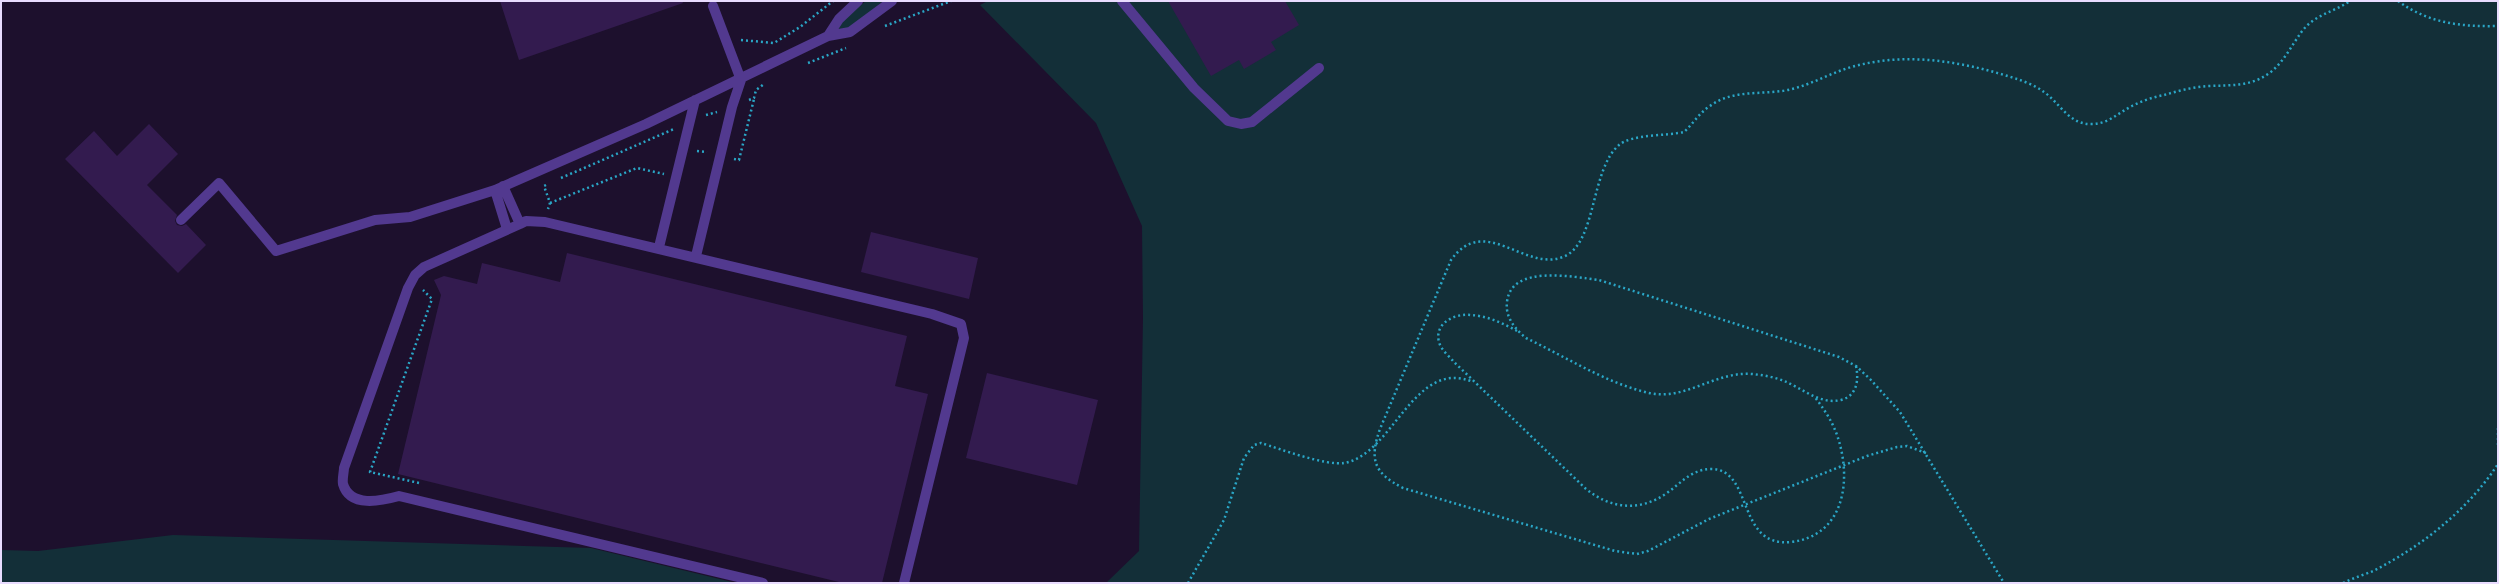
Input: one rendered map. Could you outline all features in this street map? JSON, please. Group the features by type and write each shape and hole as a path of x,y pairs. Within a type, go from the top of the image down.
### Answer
{"street":[{"path":"828,36 839,19 858,1"},
{"path":"181,220 219,183 276,251 375,220 410,217 499,188 646,124 741,80 828,36 850,32 892,1"},
{"path":"1122,1 1194,88 1228,121 1242,124 1252,122 1319,68"},
{"path":"696,256 732,107 741,80 713,6"},
{"path":"659,248 695,100"},
{"path":"499,188 520,224"},
{"path":"499,188 507,229"},
{"path":"763,583 399,496 379,501 364,501 351,496 343,483 344,468 408,288 414,275 424,267 526,221 558,223 932,314 961,324 964,338 904,583"}],"path":[{"path":"728,45 741,40 774,43 800,28 833,1"},
{"path":"892,21 951,1"},
{"path":"1926,452 1907,446 1897,447 1843,465 1709,519 1648,551 1637,554 1626,553 1404,488 1384,476 1377,468 1373,458 1374,445 1451,260 1457,251 1468,245 1491,242 1544,260 1564,257 1574,249 1581,238 1604,166 1619,145 1629,140 1684,132 1699,114 1722,98 1740,93 1774,94 1813,84 1847,69 1905,58 1928,59 2016,79 2044,92 2064,112 2075,120 2090,124 2103,123 2132,106 2163,95 2207,86 2244,85 2257,80 2270,73 2281,62 2303,30 2318,16 2350,1"},
{"path":"2398,1 2413,12 2452,25 2498,26"},
{"path":"1518,331 1506,310 1511,290 1518,281 1532,277 1573,277 1599,280 1839,357 1856,366 1900,412 1926,452 2004,583"},
{"path":"1812,395 1834,427 1841,450 1843,487 1837,513 1827,527 1814,535 1790,542 1769,538 1754,525 1734,480 1727,473 1710,469 1691,475 1667,493 1643,505 1631,507 1607,502 1586,489 1449,357 1439,343 1439,336 1444,324 1457,315 1470,314 1496,321 1518,331 1526,338 1601,375 1648,393 1670,395 1684,392 1716,379 1751,374 1785,382 1828,401 1850,397 1855,391 1858,381 1856,366"},
{"path":"1188,583 1224,520 1244,458 1254,445 1261,443 1333,463 1343,464 1359,457 1374,445 1418,395 1431,385 1443,380 1456,378 1475,382"},
{"path":"2498,428 2498,448"},
{"path":"2343,583 2395,560 2437,530 2473,497 2498,464"}],"shaded area":[{"path":"866,1 883,1 868,15 850,28 839,30 838,25 840,22"},
{"path":"988,1 2498,1 2498,583 1106,583 1139,551 1143,318 1142,226 1096,123 980,5"},
{"path":"173,535 591,548 736,583 1,583 1,550 38,551"}],"building":[{"path":"500,1 682,1 683,3 519,60"},
{"path":"1168,1 1285,1 1299,25 1271,42 1276,50 1244,69 1239,60 1211,76"},
{"path":"149,124 178,154 147,185 177,215 175,221 177,225 182,226 186,224 206,245 178,273 65,159 94,131 117,156"},
{"path":"871,232 978,258 969,299 861,272"},
{"path":"567,253 907,336 895,386 928,394 882,583 843,583 398,474 441,295 434,280 444,276 477,284 482,263 560,282"},
{"path":"987,373 1098,400 1077,485 966,458"}]}
